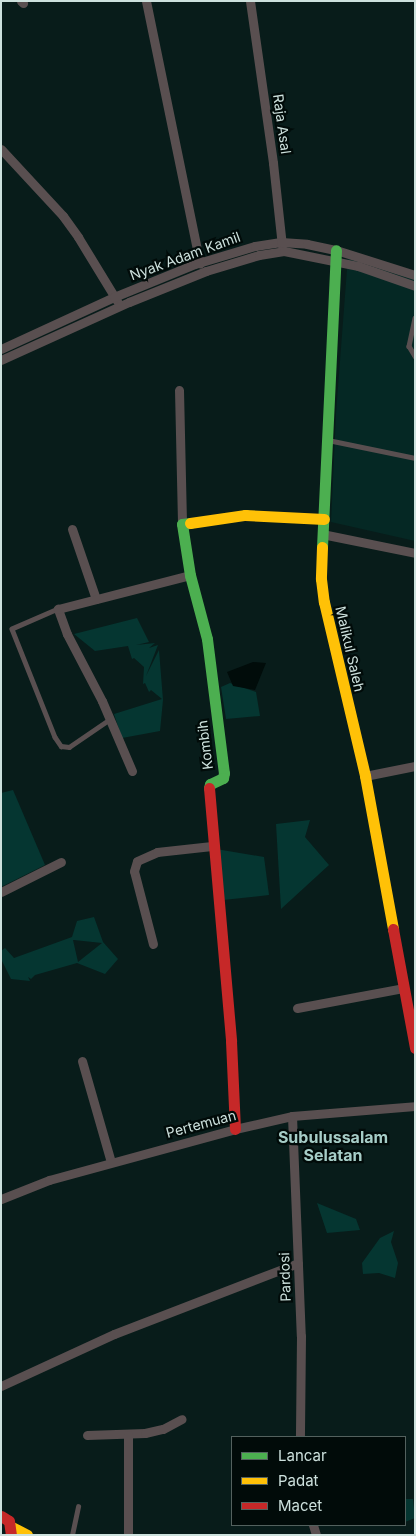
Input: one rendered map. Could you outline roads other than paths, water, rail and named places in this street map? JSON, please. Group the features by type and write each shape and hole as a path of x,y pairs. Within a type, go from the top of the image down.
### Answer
{"main road":[{"name":"Malikul Saleh","path":"336,256 321,579 324,602 365,776 415,1048"},
{"path":"182,524 245,515 324,519"},
{"name":"Kombih","path":"182,524 190,575 207,639 224,773 220,780 208,787 231,1041 235,1129"},
{"path":"2,1516 12,1531 27,1535"}],"street":[{"path":"146,1 200,262"},
{"name":"Raja Asal","path":"250,1 274,163 283,246"},
{"path":"1,149 63,216 120,306"},
{"name":"Nyak Adam Kamil","path":"1,349 114,297 200,262 231,258 255,246 307,244 336,256 415,275"},
{"path":"336,256 415,286"},
{"path":"1,360 120,306 206,271 231,258"},
{"path":"179,390 182,524"},
{"path":"72,529 96,599"},
{"path":"322,534 415,553"},
{"path":"132,771 110,718 67,634 58,609 190,575"},
{"path":"365,776 415,766"},
{"path":"153,944 134,865 142,857 157,852 212,846"},
{"path":"1,892 61,862"},
{"path":"297,1008 404,988"},
{"path":"82,1061 112,1162"},
{"name":"Pertemuan","path":"1,1199 49,1180 112,1162 235,1129 292,1116 415,1106"},
{"name":"Pardosi","path":"292,1116 301,1336 300,1436"},
{"path":"1,1386 114,1334 298,1263"},
{"path":"87,1435 128,1435 163,1428 182,1418"},
{"path":"128,1435 128,1535"}],"lane":[{"path":"415,318 409,346 415,356"},
{"path":"327,440 415,458"},
{"path":"58,609 12,629 55,738 61,746 69,747 110,718"},
{"path":"72,1535 78,1507"}],"district":[{"name":"Subulussalam Selatan","path":"333,1146"}]}
